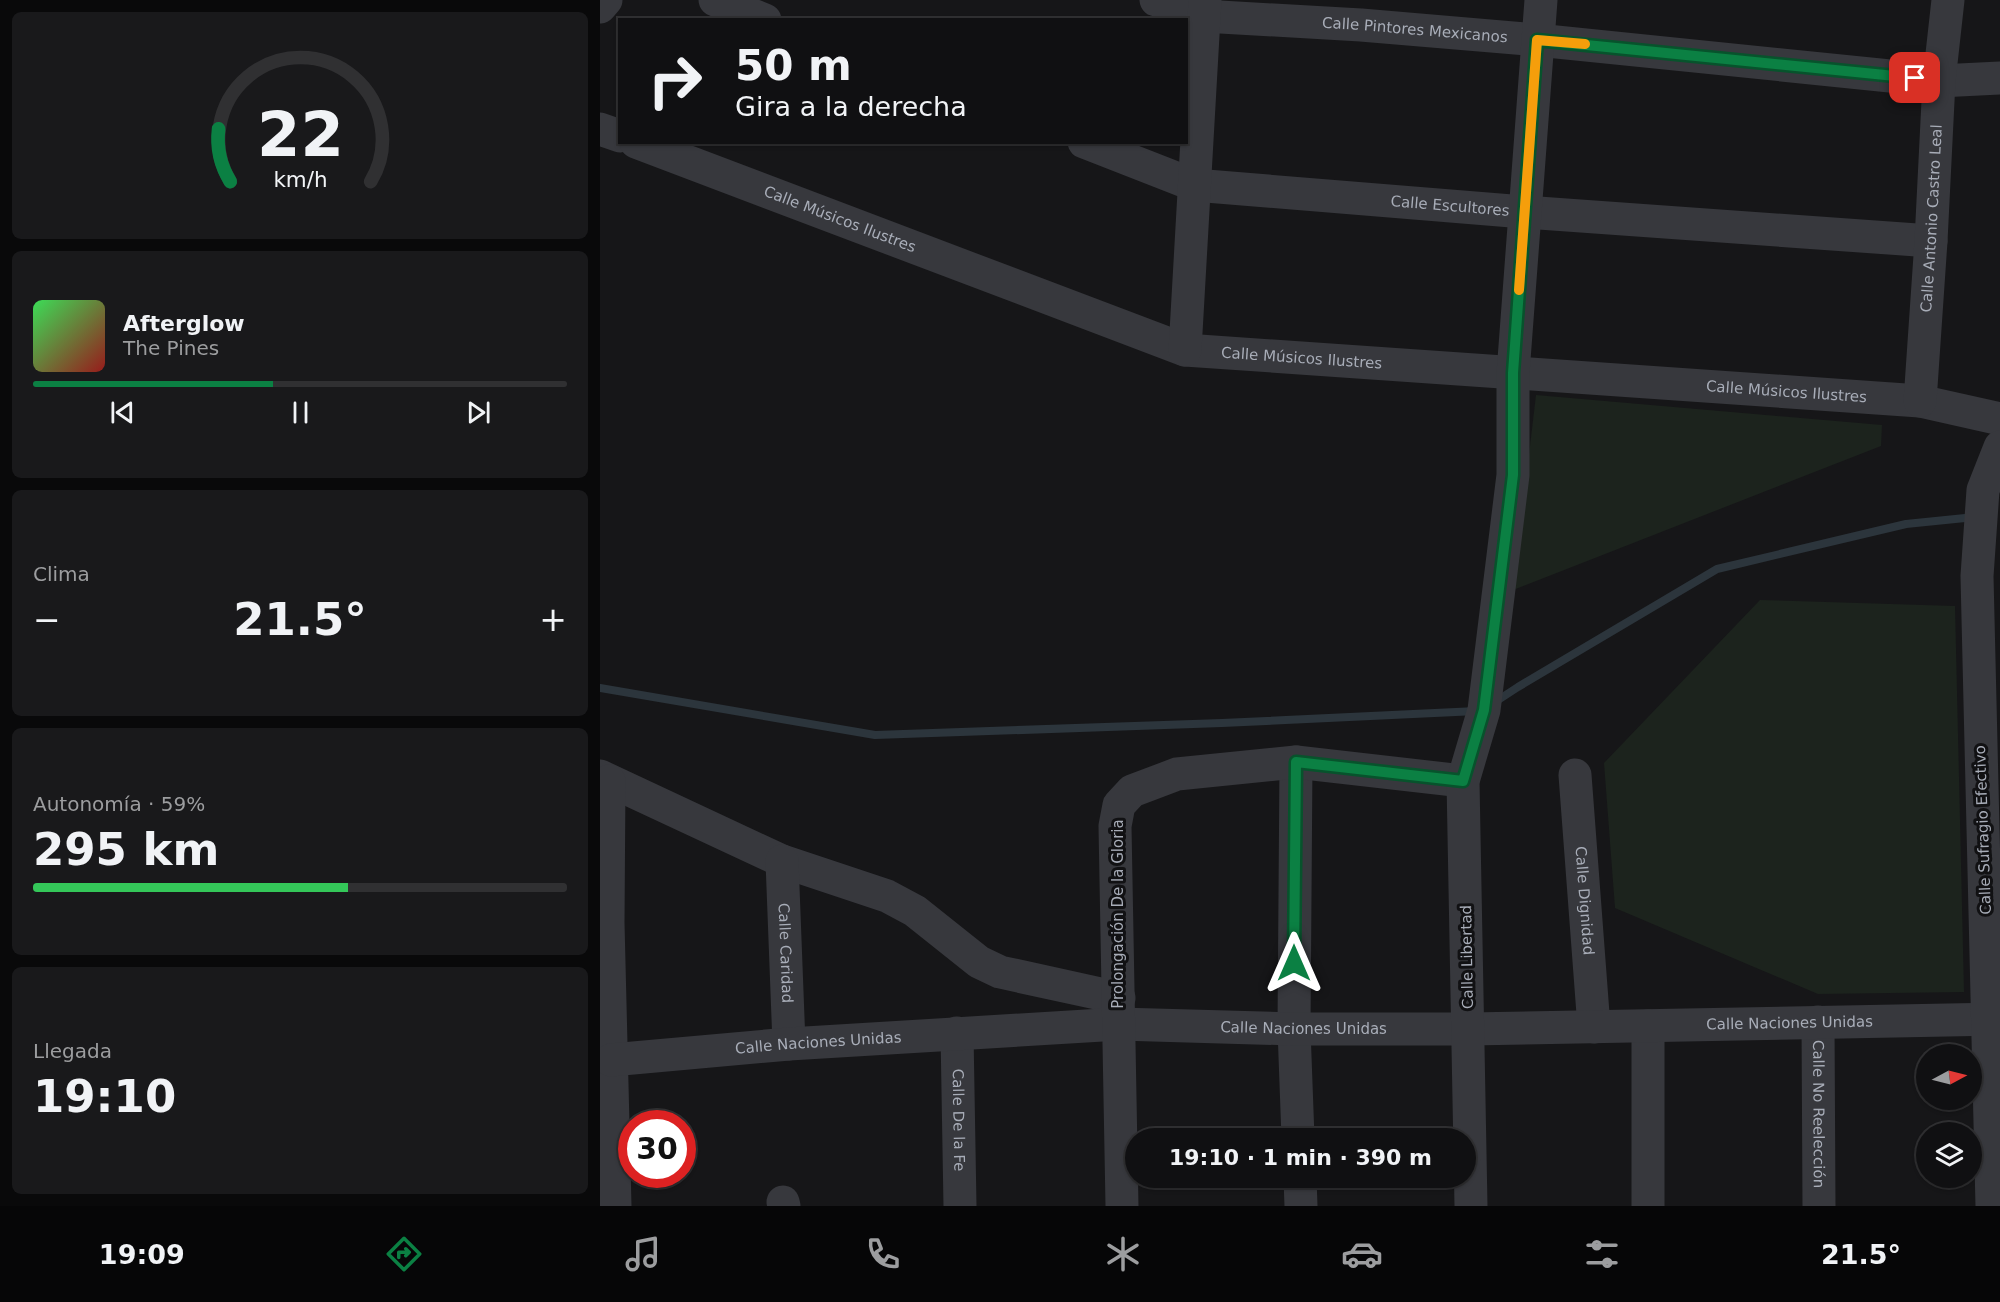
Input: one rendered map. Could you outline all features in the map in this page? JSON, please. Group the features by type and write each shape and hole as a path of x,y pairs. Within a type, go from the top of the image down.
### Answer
{"street":[{"path":"600,7 606,0"},
{"path":"715,0 760,18"},
{"name":"Calle Pintores Mexicanos","path":"1156,0 1204,8 1362,13 1537,40 1939,81 2000,78"},
{"name":"Calle Libertad","path":"1471,1206 1463,781 1484,710 1513,475 1513,373 1541,0"},
{"name":"Calle Antonio Castro Leal","path":"1920,401 1939,81 1948,0"},
{"path":"1185,350 1204,8"},
{"path":"600,129 618,135"},
{"name":"Calle Músicos Ilustres","path":"641,144 1185,350 1920,401 2000,426"},
{"name":"Calle Escultores","path":"1089,144 1194,185 1524,212 1931,241"},
{"name":"Calle Sufragio Efectivo","path":"1992,1206 1994,1019 1977,576 1983,490 2000,426"},
{"path":"1298,1128 1294,1029 1296,762 1463,781"},
{"name":"Prolongación De la Gloria","path":"1122,1206 1115,826 1119,805 1132,791 1177,774 1296,762"},
{"name":"Calle Dignidad","path":"1575,775 1594,1027"},
{"path":"615,1206 604,923 604,778 782,861 897,901 915,911 979,962 1000,972 1119,1011"},
{"name":"Calle Caridad","path":"782,861 789,1044"},
{"name":"Calle Naciones Unidas","path":"611,1060 789,1044 957,1033 1119,1011 1294,1029 1468,1029 1994,1019"},
{"name":"Calle No Reelección","path":"1818,1022 1819,1206"},
{"path":"1647,1026 1648,1206"},
{"name":"Calle De la Fe","path":"957,1033 960,1206"},
{"path":"1300,1188 1301,1206"}],"shaded area":[{"path":"1536,395 1882,425 1881,446 1513,590"},
{"path":"1760,600 1955,606 1964,992 1818,994 1615,908 1604,763"}],"waterway":[{"path":"1495,702 1717,569 1906,524 1975,517"},
{"path":"600,688 875,735 1222,723 1477,711"}],"slow traffic":[{"path":"1519,290 1537,40 1585,44"}],"route":[{"path":"1294,963 1296,762 1463,781 1484,710 1513,475 1513,373 1537,40 1915,78"}]}
